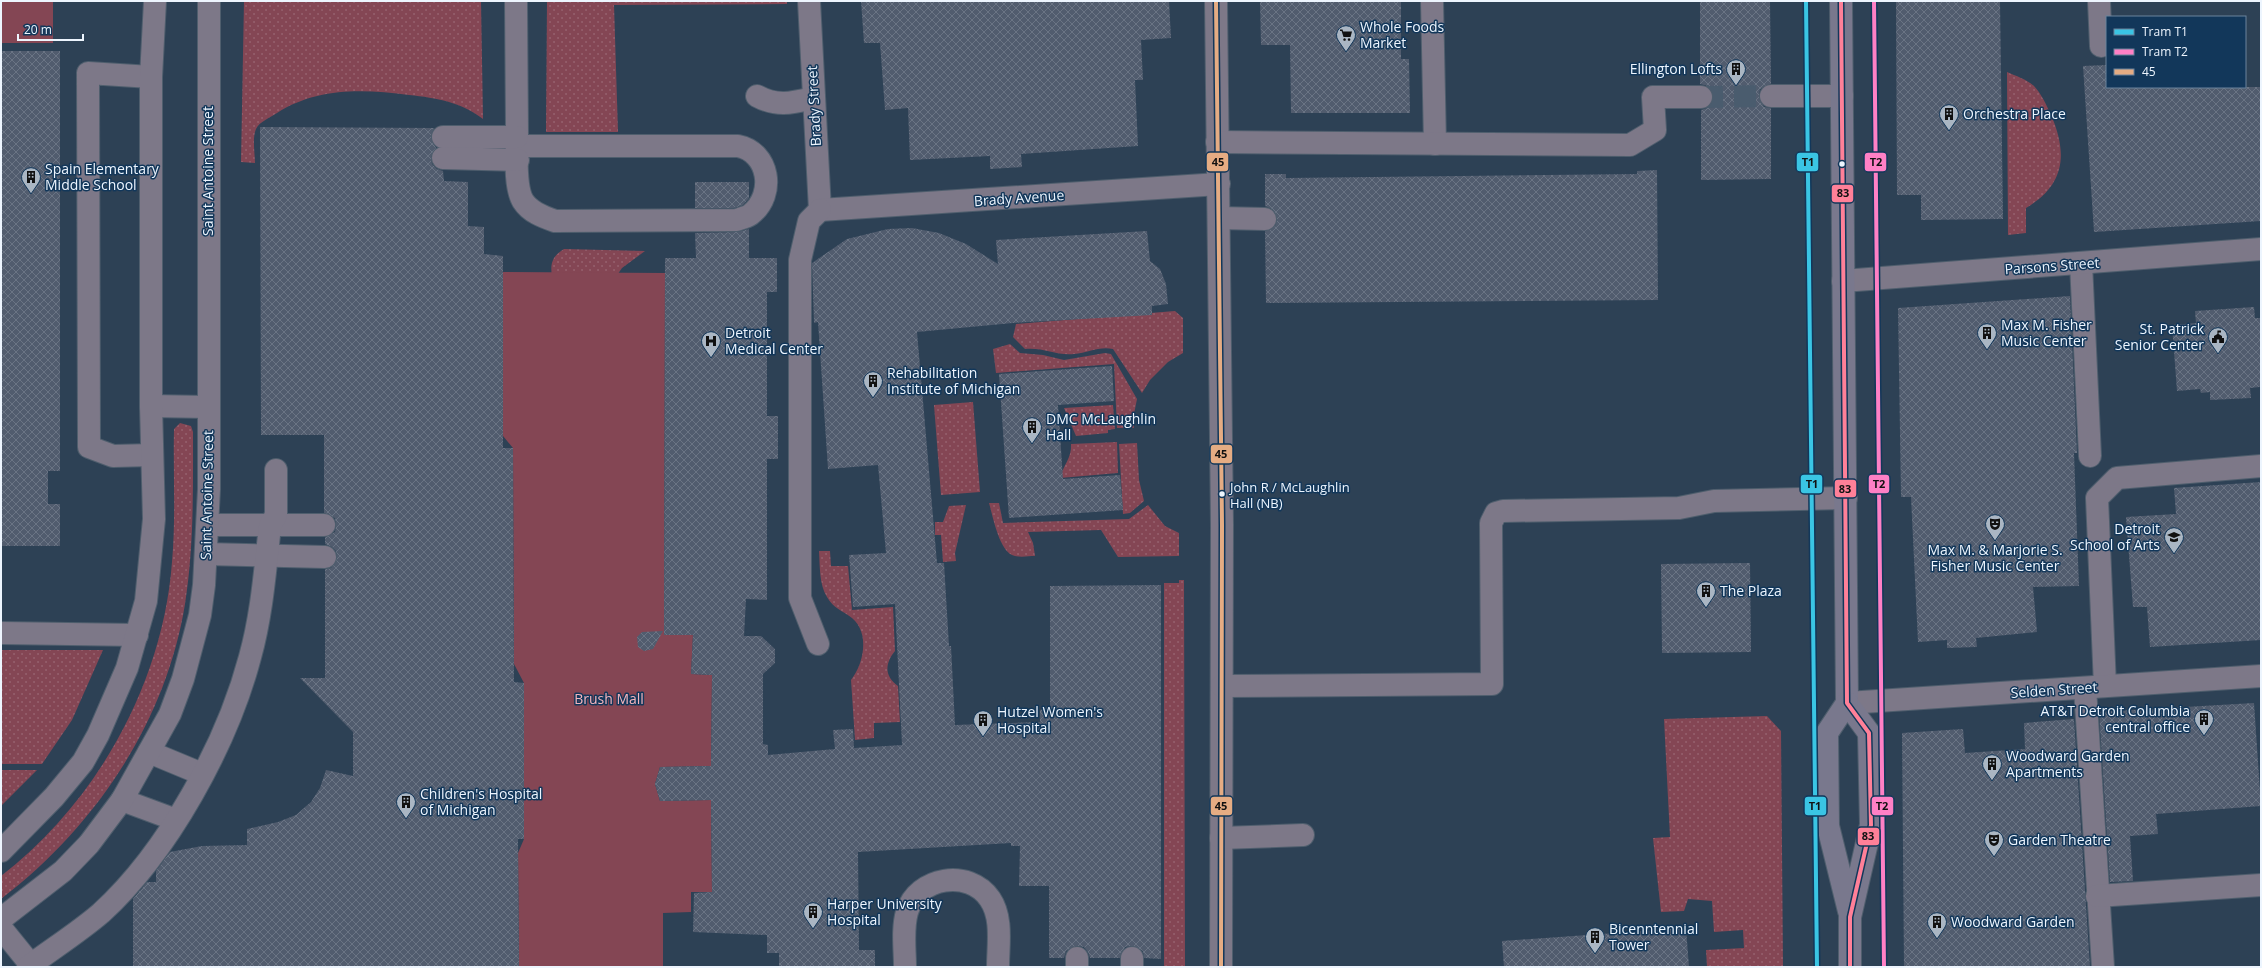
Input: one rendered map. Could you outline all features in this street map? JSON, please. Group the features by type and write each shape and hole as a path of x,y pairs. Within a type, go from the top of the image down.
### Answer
{"main road":[{"path":"1841,1 1848,703 1869,733 1871,825 1850,917 1850,967"},
{"path":"1848,703 1827,732 1827,761 1828,826 1850,917"}],"street":[{"path":"198,1 207,23"},
{"name":"Saint Antoine Street","path":"1,919 63,872 89,844 122,800 170,714 184,679 200,615 208,525 207,23 209,1"},
{"path":"443,147 517,148 738,146 749,148 758,157 765,168 767,181 764,194 758,206 751,215 737,220 556,221 542,217 532,210 523,201 518,189 517,148 516,1"},
{"name":"Brady Street","path":"809,1 820,210"},
{"path":"1216,1 1222,525 1221,967"},
{"path":"1432,1 1435,144"},
{"path":"2099,1 2101,46"},
{"path":"1,851 54,797 83,762 113,701 137,635 146,600 154,519 151,406 151,76 157,6"},
{"path":"151,76 88,73 89,447 113,456 152,455"},
{"path":"1771,96 1842,96"},
{"path":"1218,142 1630,145 1655,130 1653,97 1701,97"},
{"name":"Brady Avenue","path":"820,210 1219,184"},
{"path":"818,644 800,598 800,260 809,221 820,210"},
{"path":"1219,218 1265,219"},
{"name":"Parsons Street","path":"1843,281 2261,249"},
{"path":"2081,263 2090,456"},
{"path":"151,406 208,408"},
{"path":"2103,967 2097,896 2095,687 2097,498 2117,478 2261,466"},
{"path":"1,928 30,966 101,913 157,850 176,820 202,774 224,729 250,657 259,615 270,526 276,514 276,470"},
{"path":"1222,686 1492,684 1491,523 1496,513 1503,511 1679,508 1714,502 1846,498"},
{"path":"208,525 324,525"},
{"path":"206,554 325,557"},
{"path":"1,633 137,635"},
{"name":"Selden Street","path":"1848,703 2261,676"},
{"path":"149,752 202,774"},
{"path":"122,800 176,820"},
{"path":"1221,838 1303,835"},
{"path":"905,967 907,912 914,899 924,889 937,882 951,879 966,881 979,888 989,898 996,911 998,926 998,967"},
{"path":"2097,896 2261,885"}],"green space":[{"path":"1,1 53,1 53,43 1,43"},
{"path":"244,1 481,1 483,119 466,108 429,98 392,93 358,91 324,94 308,98 292,105 262,122 256,129 255,133 255,163 241,162"},
{"path":"547,1 787,1 787,4 614,5 618,132 546,132"},
{"path":"2007,72 2028,81 2039,92 2048,108 2056,129 2060,143 2061,156 2060,168 2056,179 2039,199 2026,208 2026,233 2008,235"},
{"path":"564,249 645,251 622,268 613,281 552,277 551,268 554,258"},
{"name":"Brush Mall","path":"503,272 665,273 664,634 693,635 691,674 712,675 711,766 660,767 655,784 660,801 711,800 712,892 691,892 691,912 663,913 663,967 519,967 518,853 524,839 524,683 514,664 513,448 503,436"},
{"path":"1175,311 1183,318 1183,353 1168,362 1150,380 1142,393 1113,349 1103,348 1079,353 1062,354 1038,349 1025,349 1013,337 1016,324"},
{"path":"1010,344 1020,353 1043,355 1064,360 1105,353 1111,354 1137,399 1133,419 1134,428 1117,428 1114,364 996,373 993,349"},
{"path":"973,402 980,492 941,495 934,405"},
{"path":"1113,405 1115,429 1108,430 1108,433 1076,436 1064,408"},
{"path":"180,423 191,426 193,432 190,561 185,604 175,648 161,690 143,730 121,769 96,805 67,839 35,870 1,899 1,876 36,846 67,813 95,776 119,737 139,695 155,652 166,607 173,545 174,429"},
{"path":"1117,442 1118,473 1060,478 1069,457 1071,444"},
{"path":"1137,443 1139,480 1144,501 1130,513 1123,514 1119,444"},
{"path":"989,503 999,503 1003,523 1129,519 1148,505 1165,526 1179,533 1179,556 1118,557 1101,530 1028,532 1033,543 1035,556 1015,556 1007,552 1000,540"},
{"path":"966,505 955,553 956,561 943,562 941,535 935,535 935,522 943,522 949,506"},
{"path":"819,551 830,551 831,566 848,566 852,610 893,607 895,651 889,660 888,674 893,682 898,686 900,722 874,723 874,738 855,740 851,680 856,673 862,657 863,640 858,624 832,604 824,592 820,575"},
{"path":"1179,580 1184,580 1185,967 1164,967 1164,583 1179,583"},
{"path":"1,650 103,650 72,720 42,764 1,764"},
{"path":"1767,716 1781,731 1783,967 1707,967 1706,950 1744,948 1743,930 1714,932 1712,901 1688,899 1684,911 1661,912 1653,838 1670,837 1664,719"},
{"path":"1,770 37,770 1,806"}],"building":[{"path":"861,1 1169,1 1171,38 1141,40 1143,80 1135,80 1138,146 1021,154 1022,167 990,169 990,156 910,160 908,108 885,110 880,43 864,43"},
{"name":"Whole Foods Market","path":"1260,1 1401,1 1401,59 1409,59 1410,113 1291,113 1290,45 1261,45"},
{"name":"Ellington Lofts","path":"1700,1 1770,1 1771,84 1760,89 1759,96 1764,107 1771,108 1771,179 1701,180 1701,110 1712,104 1713,97 1708,86 1700,84"},
{"name":"Orchestra Place","path":"1896,1 2000,1 2003,219 1921,220 1921,195 1897,195"},
{"name":"Spain Elementary Middle School","path":"1,51 60,51 60,471 48,471 48,504 60,504 60,546 1,546"},
{"path":"2106,65 2106,88 2261,87 2261,221 2094,232 2083,66"},
{"path":"260,127 434,128 431,137 436,148 431,157 432,164 437,169 443,171 444,181 468,182 468,226 484,227 484,254 503,256 503,448 513,448 514,682 524,683 524,839 518,839 519,967 133,967 133,899 147,882 156,882 156,871 170,852 202,846 247,845 247,829 278,822 296,815 311,802 320,788 326,770 353,776 353,732 300,678 325,678 325,569 331,568 337,558 336,551 332,547 325,544 325,537 335,532 336,525 335,518 324,513 324,435 261,435"},
{"path":"1657,170 1658,300 1266,303 1265,231 1275,226 1277,219 1272,209 1265,206 1265,174 1286,174 1286,178 1637,174 1637,171"},
{"path":"695,182 749,182 749,198 743,205 734,208 695,208"},
{"path":"912,228 939,233 966,244 998,264 996,240 1147,231 1150,261 1160,269 1166,284 1168,304 1152,306 1152,315 1013,323 917,332 937,563 944,563 949,646 951,646 955,725 1040,722 1040,710 1050,706 1050,586 1161,585 1161,959 1144,958 1143,951 1132,946 1125,947 1120,958 1090,958 1084,947 1077,946 1066,951 1064,958 1049,958 1049,886 1019,886 1020,846 1011,846 1011,843 858,852 859,950 875,950 875,967 779,967 779,953 767,953 767,935 693,932 694,893 712,892 711,800 660,801 655,784 660,767 711,766 712,675 691,674 693,635 664,635 665,258 696,258 695,233 737,232 749,229 749,258 777,258 777,292 767,292 767,416 778,416 778,459 767,459 767,600 746,599 744,636 761,636 775,649 775,663 763,674 763,744 768,745 768,755 835,749 833,730 853,729 854,748 902,745 895,604 853,607 849,555 886,553 878,465 828,469 818,322 814,323 812,263 847,239 888,229"},
{"name":"Max M. & Marjorie S. Fisher Music Center","path":"2070,296 2077,453 2074,453 2079,586 2033,587 2037,632 1976,638 1977,647 1947,648 1947,640 1918,642 1911,497 1901,497 1898,308"},
{"name":"St. Patrick Senior Center","path":"2254,307 2255,318 2261,318 2261,383 2260,387 2250,388 2251,398 2210,400 2210,392 2201,393 2200,389 2177,391 2172,325 2196,323 2195,311"},
{"name":"DMC McLaughlin Hall","path":"1112,366 1114,401 1058,405 1063,479 1120,475 1123,510 1009,518 999,374"},
{"path":"2261,482 2261,640 2150,647 2147,607 2133,607 2126,517 2176,514 2174,488"},
{"name":"The Plaza","path":"1750,563 1751,652 1662,653 1661,564"},
{"path":"663,631 653,649 644,651 638,647 637,637 642,632"},
{"path":"2254,703 2261,806 2156,814 2158,834 2130,836 2133,881 2110,882 2099,712"},
{"path":"2074,719 2090,967 1904,967 1902,733 1963,729 1965,753 2025,749 2024,723"},
{"name":"Bicenntennial Tower","path":"1686,928 1689,967 1504,967 1502,941"}],"tunnel":[{"path":"1701,97 1771,96"}],"tram line":[{"name":"T1","path":"1806,1 1817,967"},
{"name":"T2","path":"1874,1 1884,967"}],"transit line":[{"name":"45","path":"1216,1 1222,525 1221,967"},
{"name":"83","path":"1841,1 1847,703 1869,733 1871,825 1850,917 1850,967"}],"place":[{"name":"Whole Foods Market","path":"1346,52"},
{"name":"Ellington Lofts","path":"1736,86"},
{"name":"Orchestra Place","path":"1949,131"},
{"name":"Spain Elementary Middle School","path":"31,194"},
{"name":"Max M. Fisher Music Center","path":"1987,350"},
{"name":"St. Patrick Senior Center","path":"2218,354"},
{"name":"Detroit Medical Center","path":"711,358"},
{"name":"Rehabilitation Institute of Michigan","path":"873,398"},
{"name":"DMC McLaughlin Hall","path":"1032,444"},
{"name":"John R / McLaughlin Hall (NB)","path":"1222,494"},
{"name":"Max M. & Marjorie S. Fisher Music Center","path":"1995,541"},
{"name":"Detroit School of Arts","path":"2174,554"},
{"name":"The Plaza","path":"1706,608"},
{"name":"AT&T Detroit Columbia central office","path":"2204,736"},
{"name":"Hutzel Women's Hospital","path":"983,737"},
{"name":"Woodward Garden Apartments","path":"1992,781"},
{"name":"Children's Hospital of Michigan","path":"406,819"},
{"name":"Garden Theatre","path":"1994,857"},
{"name":"Harper University Hospital","path":"813,929"},
{"name":"Woodward Garden","path":"1937,939"},
{"name":"Bicenntennial Tower","path":"1595,954"}]}
